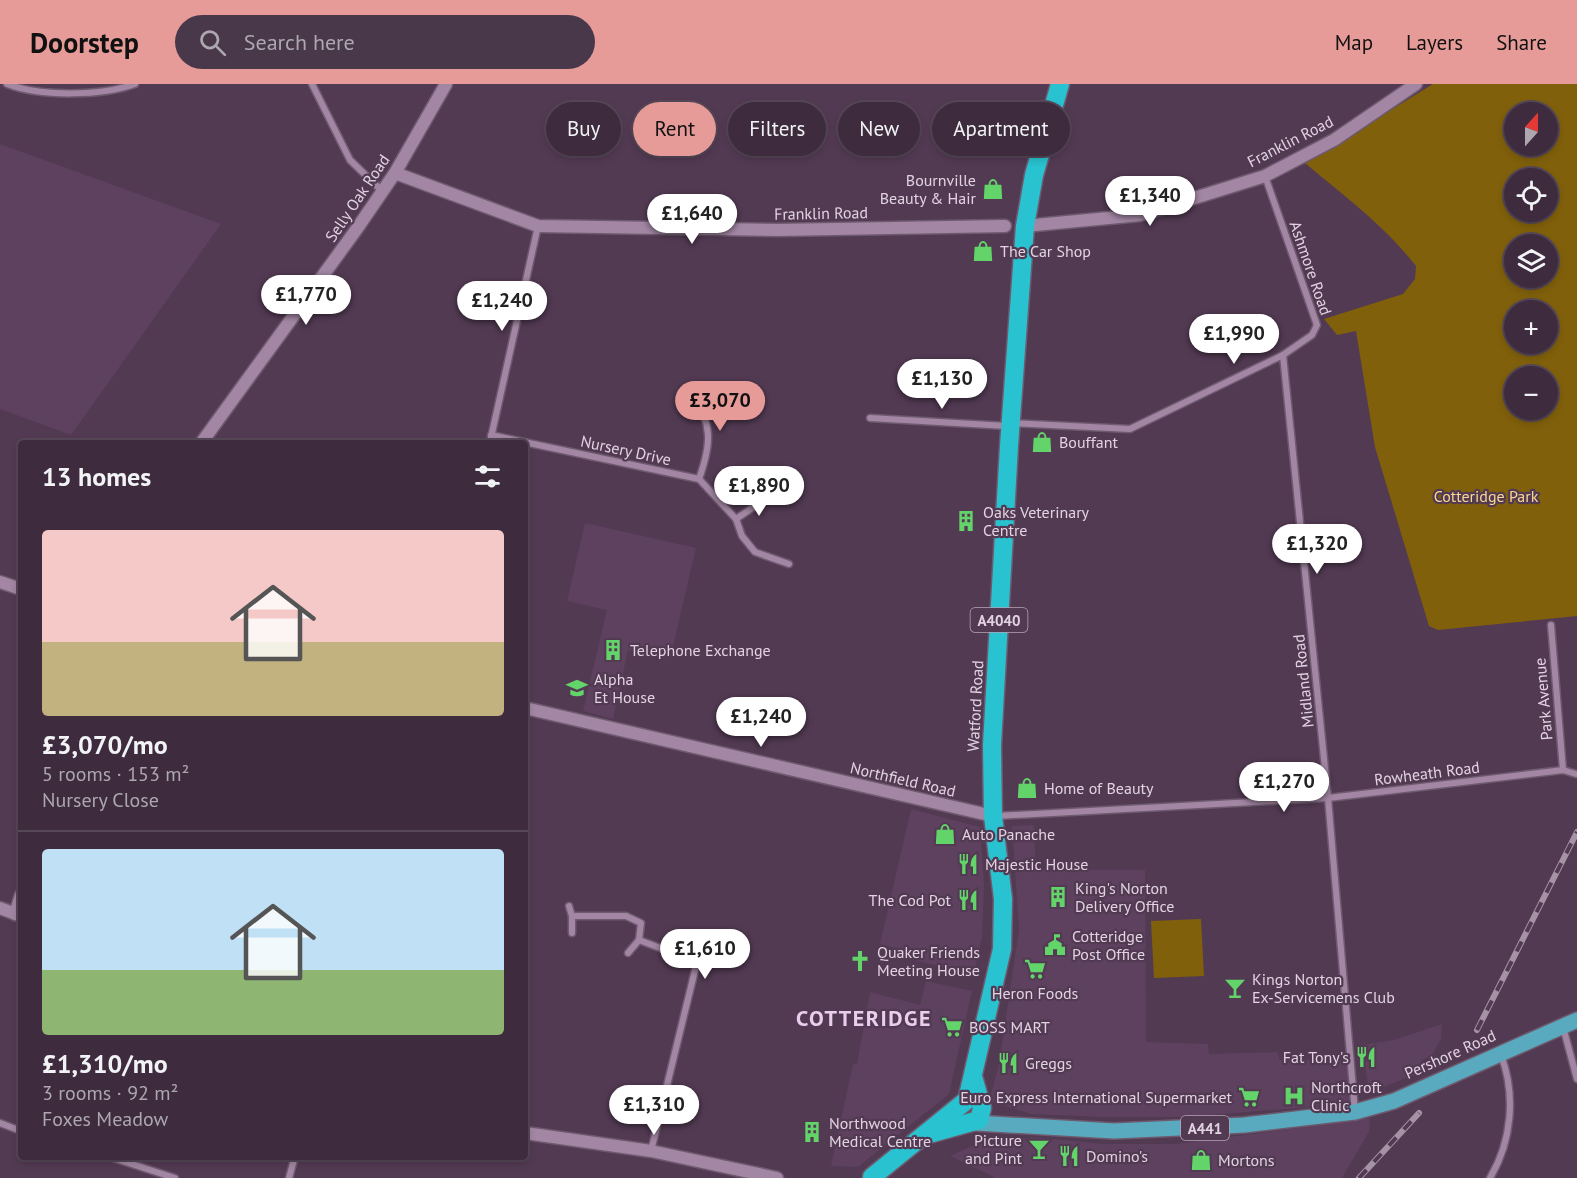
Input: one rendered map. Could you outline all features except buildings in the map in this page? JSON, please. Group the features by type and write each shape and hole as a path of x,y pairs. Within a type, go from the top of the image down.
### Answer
{"highway":[{"name":"A4040","path":"1025,226 1034,175 1060,84"},
{"name":"Watford Road","path":"972,1111 973,1078 1003,941 1003,899 993,816 992,746 1025,226"},
{"path":"876,1178 924,1136 972,1111"}],"main road":[{"name":"Pershore Road","path":"972,1111 1013,1126 1114,1131 1244,1125 1355,1112 1394,1101 1570,1023"}],"street":[{"path":"7,84 79,93 105,91 135,84"},
{"path":"312,84 350,160 382,191"},
{"name":"Selly Oak Road","path":"203,440 395,173 446,84"},
{"name":"Franklin Road","path":"1025,226 1140,215 1265,176 1334,140 1416,84"},
{"name":"Franklin Road","path":"395,173 538,226 696,230 1005,226"},
{"name":"Ashmore Road","path":"870,418 1130,429 1283,355 1312,335 1317,325 1265,176"},
{"path":"490,440 538,226"},
{"name":"Midland Road","path":"1283,355 1328,798 1355,1112"},
{"path":"690,393 702,407 708,426 709,452 699,479 736,519 742,536 754,552 789,564"},
{"name":"Nursery Drive","path":"491,435 515,440"},
{"name":"Nursery Drive","path":"528,443 699,479"},
{"path":"736,519 768,497"},
{"path":"0,582 18,588"},
{"name":"Park Avenue","path":"1551,625 1563,770"},
{"name":"Northfield Road","path":"528,709 993,816"},
{"name":"Rowheath Road","path":"993,816 1328,798 1563,770 1576,774"},
{"path":"569,906 572,916 572,933"},
{"path":"0,908 18,915"},
{"path":"572,916 626,916 641,922 639,940 628,953"},
{"path":"639,940 697,962 735,961"},
{"path":"651,1151 697,962"},
{"path":"1570,1023 1577,1079"},
{"path":"1490,1178 1509,1131 1508,1072 1501,1053"},
{"path":"0,1123 18,1130"},
{"path":"528,1134 651,1151 777,1178"},
{"path":"119,1160 175,1178"},
{"path":"289,1178 295,1160"}],"shaded area":[{"path":"0,144 221,224 71,435 0,409"},
{"path":"585,523 696,548 670,659 628,650 613,719 583,711 607,610 567,601"},
{"path":"911,809 980,827 984,884 982,937 974,974 909,959 910,952 880,944"},
{"path":"1034,825 1036,870 1145,870 1146,1042 1208,1044 1209,1054 1277,1052 1280,1060 1346,1060 1352,1104 1180,1117 1101,1117 1031,1114 989,1101 999,1065 1019,929 1012,826"},
{"path":"926,981 972,991 949,1094 858,1167 831,1166 853,1064 857,1064 870,992 920,1005"},
{"path":"1442,1024 1441,1039 1431,1057 1421,1060 1425,1070 1369,1093 1362,1045 1394,1040"},
{"path":"1370,1118 1369,1132 1342,1178 996,1178 950,1156 978,1143 1035,1137 1103,1144 1176,1144"}],"green space":[{"name":"Cotteridge Park","path":"1433,84 1577,84 1577,616 1438,630 1429,626 1375,447 1356,331 1337,335 1324,319 1403,294 1415,279 1416,266 1377,224 1305,163"},
{"path":"1201,919 1204,976 1154,978 1151,921"}],"railway":[{"path":"1477,1030 1577,832"},
{"path":"1359,1178 1419,1113"}],"place":[{"name":"Bournville Beauty & Hair","path":"993,189"},
{"name":"The Car Shop","path":"983,251"},
{"name":"Bouffant","path":"1042,442"},
{"name":"Oaks Veterinary Centre","path":"966,521"},
{"name":"Telephone Exchange","path":"613,650"},
{"name":"Alpha Et House","path":"577,688"},
{"name":"Home of Beauty","path":"1027,788"},
{"name":"Auto Panache","path":"945,834"},
{"name":"Majestic House","path":"968,864"},
{"name":"King's Norton Delivery Office","path":"1058,897"},
{"name":"The Cod Pot","path":"968,900"},
{"name":"Cotteridge Post Office","path":"1055,945"},
{"name":"Quaker Friends Meeting House","path":"860,961"},
{"name":"Heron Foods","path":"1035,969"},
{"name":"Kings Norton Ex-Servicemens Club","path":"1235,988"},
{"name":"BOSS MART","path":"952,1027"},
{"name":"Fat Tony's","path":"1366,1057"},
{"name":"Greggs","path":"1008,1063"},
{"name":"Northcroft Clinic","path":"1294,1096"},
{"name":"Euro Express International Supermarket","path":"1249,1097"},
{"name":"Northwood Medical Centre","path":"812,1132"},
{"name":"Picture and Pint","path":"1039,1149"},
{"name":"Domino's","path":"1069,1156"},
{"name":"Mortons","path":"1201,1160"}],"district":[{"name":"COTTERIDGE","path":"864,1018"}]}
